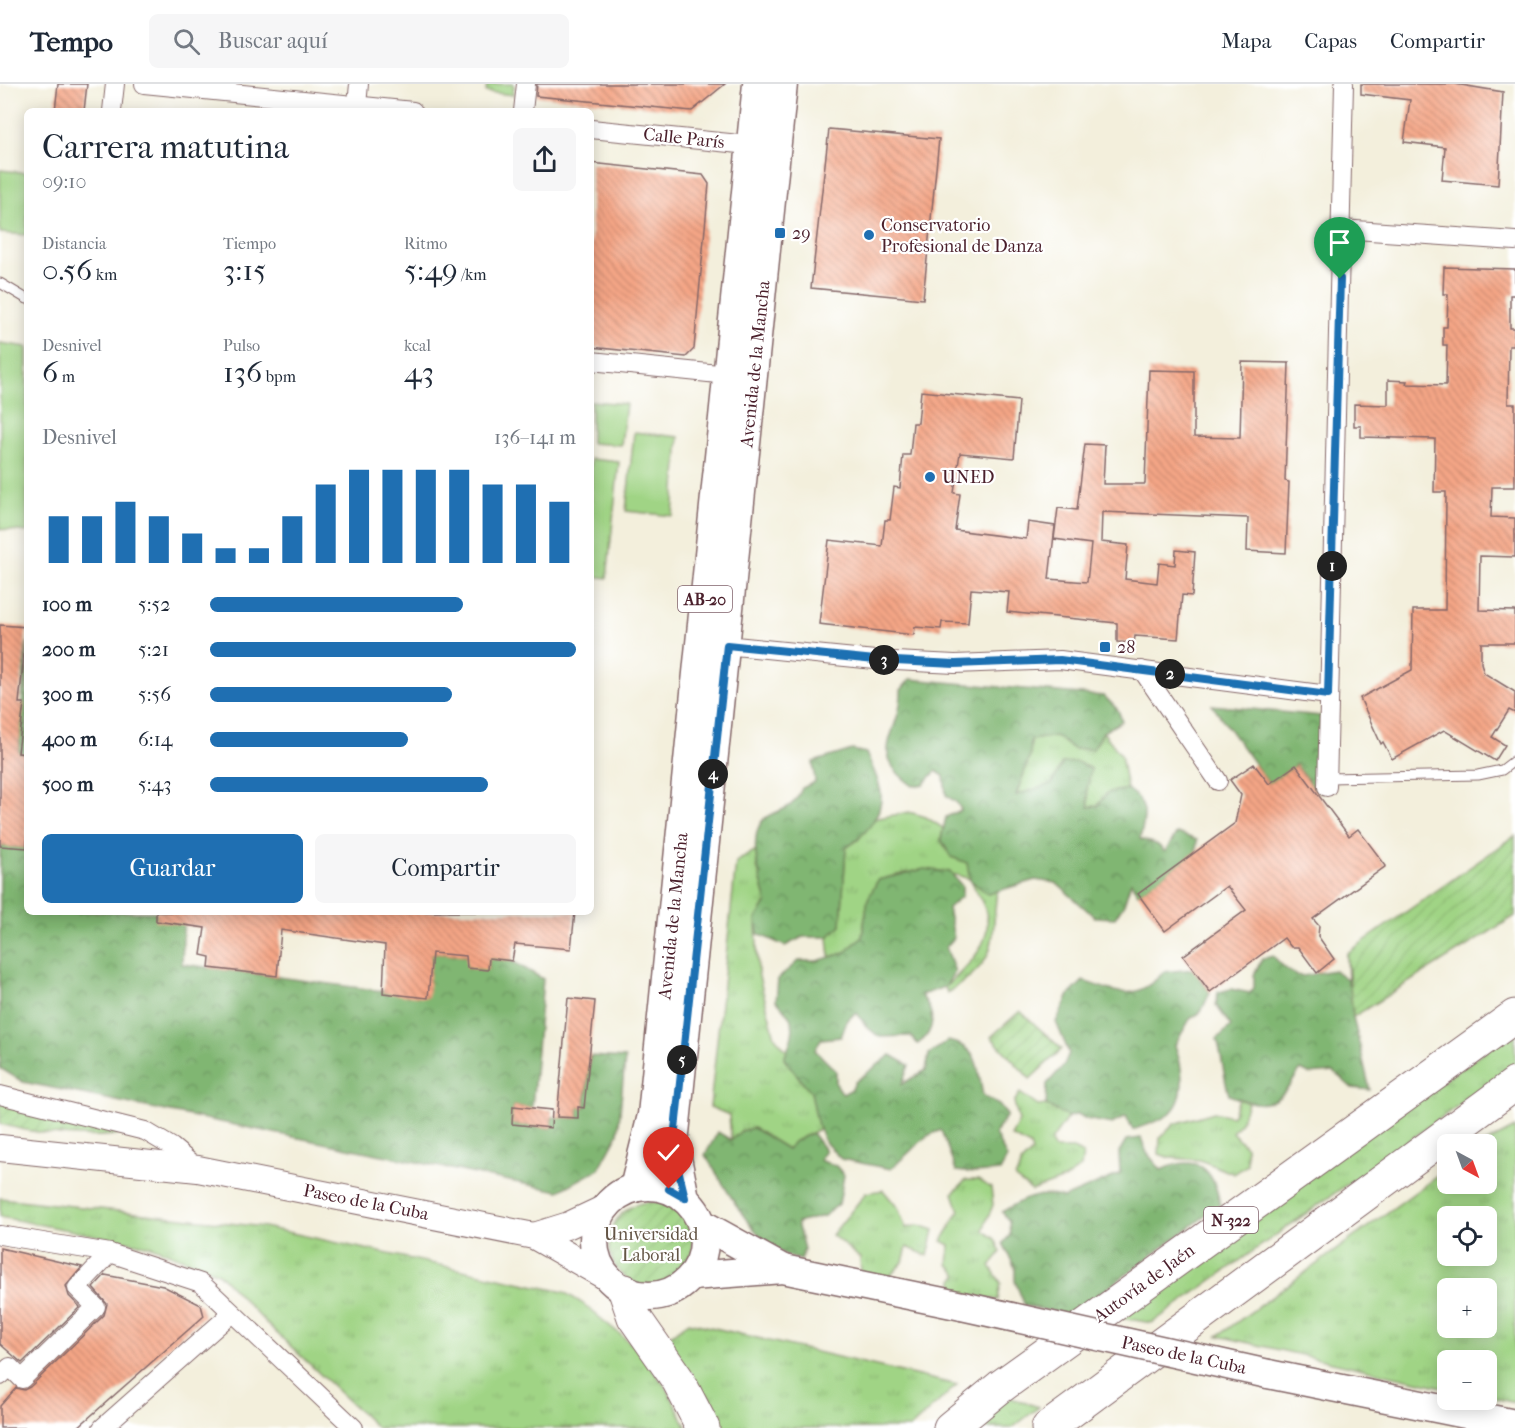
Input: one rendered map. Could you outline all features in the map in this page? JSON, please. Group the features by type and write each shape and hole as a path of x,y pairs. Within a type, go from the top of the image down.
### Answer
{"highway":[{"name":"Autovía de Jaén","path":"950,1428 1000,1388 1515,1016"},
{"path":"1048,1428 1204,1310 1515,1084"},
{"path":"1436,1143 1479,1128 1515,1110"},
{"path":"617,1285 634,1317 678,1380 704,1428"}],"main road":[{"name":"Avenida de la Mancha","path":"634,1188 652,1114 770,206 757,84"},
{"name":"Avenida de la Mancha","path":"685,1198 673,1148 714,644 728,375 764,146 783,84"},
{"name":"Paseo de la Cuba","path":"0,1148 198,1169 534,1236"},
{"path":"652,1185 669,1189 685,1198 696,1210 702,1224 705,1242 701,1260 692,1276 679,1287 663,1294 644,1296 617,1285 534,1236 569,1225 603,1209 614,1199 634,1188 652,1185"},
{"path":"603,1209 595,1230 595,1252 617,1285"},
{"name":"Paseo de la Cuba","path":"702,1224 783,1269"},
{"name":"Paseo de la Cuba","path":"692,1276 783,1269 1268,1374 1515,1424"}],"street":[{"path":"112,108 115,84"},
{"path":"144,84 314,106 357,105 385,108"},
{"path":"357,105 358,84"},
{"path":"524,108 526,84"},
{"path":"1328,782 1328,695 1344,84"},
{"name":"Calle París","path":"594,129 764,146"},
{"path":"1341,229 1515,241"},
{"path":"594,361 728,375"},
{"path":"714,644 875,660 955,664 1060,660 1328,695"},
{"path":"1142,670 1218,781"},
{"name":"Paseo de la Cuba","path":"0,1095 145,1131 172,1147 198,1169"},
{"path":"0,1235 110,1253 201,1283 354,1428"},
{"path":"0,1376 10,1367 22,1379 96,1307 77,1288 110,1253"},
{"path":"102,1428 232,1313"}],"lane":[{"path":"0,284 24,297"},
{"path":"1328,782 1478,775 1502,770 1515,760"}],"green space":[{"path":"487,84 514,84 513,95 486,92"},
{"path":"0,170 24,173 24,235 0,233"},
{"path":"0,343 24,347 24,532 0,529"},
{"path":"594,401 626,404 621,445 594,443"},
{"path":"634,432 679,437 673,516 626,511"},
{"path":"594,459 619,462 607,578 594,576"},
{"path":"24,670 24,754 18,753"},
{"path":"910,679 1104,696 1118,710 1122,721 1103,732 1093,749 1074,749 1055,736 1031,740 1030,756 1016,795 1052,784 1062,763 1077,762 1091,769 1087,789 1089,807 1097,806 1107,793 1127,789 1143,806 1144,817 1140,839 1158,845 1165,852 1177,833 1197,840 1196,852 1138,894 1131,882 1124,904 1115,918 1095,917 1056,883 1035,880 988,894 970,880 967,863 951,857 941,839 946,817 961,810 957,803 946,795 944,776 936,771 924,784 913,786 898,774 891,763 888,753 889,742 900,706 901,690"},
{"path":"1212,705 1321,716 1322,792 1317,792 1296,765 1269,784"},
{"path":"1103,732 1121,755 1127,789 1107,793 1097,806 1089,807 1087,789 1090,769 1062,763 1053,784 1016,796 1030,756 1031,740 1055,736 1074,749 1095,746"},
{"path":"852,750 866,753 879,784 881,802 871,825 846,848 841,925 828,937 803,937 785,946 758,934 756,919 767,902 756,854 758,830 763,820 790,805 802,788 815,782 813,762"},
{"path":"909,812 926,817 943,828 941,840 951,857 967,862 988,894 997,890 990,950 977,971 947,993 945,987 970,963 983,943 986,932 985,909 970,879 945,872 924,870 878,880 868,899 862,937 845,953 830,957 828,937 841,925 846,848 858,840 874,819"},
{"path":"1515,836 1515,916 1353,1017 1347,953"},
{"path":"0,846 24,848 24,915 184,915 182,964 427,997 432,953 466,956 488,969 489,958 512,961 543,979 532,1108 513,1106 512,1124 551,1128 552,1117 578,1118 578,1107 585,1107 590,1056 625,1058 618,1134 599,1169 559,1191 23,1082 0,1068"},
{"path":"756,850 757,866 767,902 756,920 758,973 775,1037 787,1051 784,1059 811,1092 819,1129 795,1141 787,1149 753,1128 741,1131 731,1140 729,1115 710,1107 736,862"},
{"path":"924,869 950,872 962,886 962,896 948,908 954,938 946,947 955,972 945,987 921,995 931,1014 932,1021 928,1033 918,1044 910,1036 879,1037 866,1026 856,1012 847,1021 841,1037 821,1039 815,1050 836,1071 836,1084 843,1094 891,1055 909,1065 902,1084 926,1070 929,1054 948,1041 967,1049 976,1061 983,1096 999,1105 1007,1115 995,1134 1007,1158 1000,1171 975,1173 956,1171 941,1130 927,1136 891,1169 841,1159 824,1141 817,1122 811,1092 784,1059 793,1028 789,1015 776,1001 778,979 798,961 817,961 844,953 862,937 868,899 878,880"},
{"path":"1347,953 1353,1017 1370,1090 1352,1088 1334,1072 1309,1074 1301,1070 1280,1097 1273,1101 1259,1103 1244,1101 1229,1095 1217,1039 1231,1026 1216,1005 1218,992 1231,989 1250,993 1254,988 1254,975 1262,959 1273,956 1289,971 1300,976 1334,970 1347,979 1348,985"},
{"path":"1193,969 1210,992 1201,1012 1190,1019 1175,1045 1180,1062 1181,1091 1175,1108 1168,1115 1133,1130 1126,1116 1112,1124 1086,1119 1078,1114 1068,1117 1046,1105 1047,1084 1064,1065 1069,1053 1056,1022 1069,995 1083,981 1126,993 1144,988 1164,972"},
{"path":"1020,1011 1062,1049 1030,1079 991,1037"},
{"path":"1515,1029 1515,1065 1152,1323 1116,1317"},
{"path":"1020,1093 1038,1106 1046,1105 1068,1117 1051,1141 1054,1149 1073,1149 1083,1154 1081,1167 1064,1179 1032,1191 1015,1178 1022,1162 1032,1152 1030,1146 1011,1136 1019,1121 1014,1102"},
{"path":"1239,1099 1248,1103 1241,1122 1232,1132 1246,1147 1247,1165 1234,1174 1200,1160 1170,1158 1159,1154 1160,1138 1174,1124 1214,1112 1232,1116"},
{"path":"0,1102 118,1132 117,1135 73,1136 43,1133 0,1124"},
{"path":"753,1128 787,1149 795,1141 812,1133 825,1150 819,1160 836,1166 844,1175 839,1204 824,1216 797,1223 804,1249 801,1260 770,1245 757,1232 734,1202 705,1155 718,1132 731,1140 741,1131"},
{"path":"1515,1128 1515,1403 1497,1398 1497,1350 1437,1350 1437,1386 1218,1336 1437,1176 1437,1194 1497,1194 1497,1137"},
{"path":"1141,1138 1147,1153 1161,1170 1185,1163 1202,1167 1213,1182 1220,1205 1071,1315 1025,1306 1015,1281 1015,1268 1003,1243 1010,1235 1009,1221 1002,1212 1017,1203 1040,1195 1064,1198 1120,1174 1119,1152 1126,1140"},
{"path":"966,1180 978,1180 991,1188 993,1205 983,1230 995,1239 1001,1252 990,1266 1001,1283 998,1300 954,1292 953,1280 958,1275 948,1264 950,1245 942,1241 959,1211 953,1193"},
{"path":"883,1190 898,1208 906,1228 919,1225 934,1230 928,1256 907,1247 903,1262 888,1278 861,1273 860,1258 832,1235 866,1193"},
{"path":"0,1198 264,1227 564,1292 582,1303 638,1349 669,1392 687,1428 377,1428 265,1322 218,1273 151,1246 0,1217"},
{"name":"Universidad Laboral","path":"651,1202 667,1205 681,1214 690,1228 693,1244 690,1260 681,1274 667,1283 651,1286 635,1283 621,1274 612,1260 609,1244 612,1228 621,1214 635,1205"},
{"path":"689,1322 957,1385 910,1428 714,1428 666,1338"},
{"path":"1008,1397 1039,1407 1012,1428 968,1428"}],"building":[{"path":"58,84 87,84 84,108 55,108"},
{"path":"537,84 725,84 692,111 536,96"},
{"path":"1361,84 1455,84 1503,92 1498,185 1442,180 1445,147 1404,142 1410,100 1361,94"},
{"name":"Conservatorio Profesional de Danza","path":"829,129 939,139 923,299 811,288"},
{"path":"594,163 703,175 709,184 694,349 686,357 594,347"},
{"path":"1444,267 1515,269 1515,295 1510,295 1510,328 1514,328 1514,346 1509,346 1508,404 1515,404 1515,487 1492,487 1491,517 1515,518 1515,557 1480,556 1479,610 1515,611 1515,643 1481,643 1481,663 1484,673 1515,692 1515,713 1509,710 1492,737 1505,745 1495,761 1444,730 1392,759 1383,742 1381,744 1360,698 1412,670 1413,610 1445,610 1446,492 1434,492 1435,439 1361,437 1361,426 1354,426 1354,404 1388,405 1388,380 1407,381 1406,384 1446,385 1447,345 1443,345 1443,327 1447,327 1448,294 1443,294"},
{"path":"1242,362 1289,363 1285,481 1289,482 1286,553 1247,551 1248,518 1102,512 1101,542 1128,545 1125,579 1157,583 1159,563 1175,565 1176,550 1195,552 1192,596 1182,595 1178,639 1135,636 1134,643 1117,642 1117,623 1007,612 1009,592 971,589 968,623 942,622 941,629 915,627 914,635 819,624 829,540 882,546 885,520 890,520 894,487 900,488 903,455 910,455 913,423 918,423 921,391 1019,401 1014,458 960,453 954,493 960,494 955,530 1026,539 1028,522 1055,526 1049,579 1087,582 1091,544 1054,539 1058,508 1077,510 1085,444 1105,445 1103,484 1145,484 1149,370 1194,371 1194,437 1240,438"},
{"path":"0,625 24,627 24,656 19,703 24,703 18,753 24,754 24,848 0,846"},
{"path":"1254,764 1269,784 1296,765 1349,836 1358,829 1386,866 1313,919 1319,926 1318,936 1334,959 1317,973 1298,947 1291,947 1284,938 1210,992 1183,956 1246,910 1227,886 1165,931 1138,894 1235,823 1241,795 1230,780"},
{"path":"156,915 575,915 571,949 515,944 512,961 489,958 488,970 467,968 466,956 432,953 428,998 383,993 385,945 281,930 277,976 209,968 210,957 201,955 205,928 156,921"},
{"path":"568,998 595,1001 584,1108 578,1107 578,1118 557,1117"},
{"path":"513,1106 552,1110 551,1128 512,1124"},
{"path":"0,1248 82,1267 66,1286 69,1296 80,1307 22,1363 0,1344"},
{"path":"105,1275 163,1286 201,1305 204,1316 77,1428 0,1428 0,1406 16,1388 24,1390 30,1387 104,1315 107,1304 93,1288"}],"place":[{"name":"29","path":"780,233"},
{"name":"Conservatorio Profesional de Danza","path":"869,235"},
{"name":"UNED","path":"930,477"},
{"name":"28","path":"1105,647"}],"route":[{"path":"669,1189 685,1198 673,1148 727,645 875,660 955,664 1060,660 1328,695 1340,279"}]}
